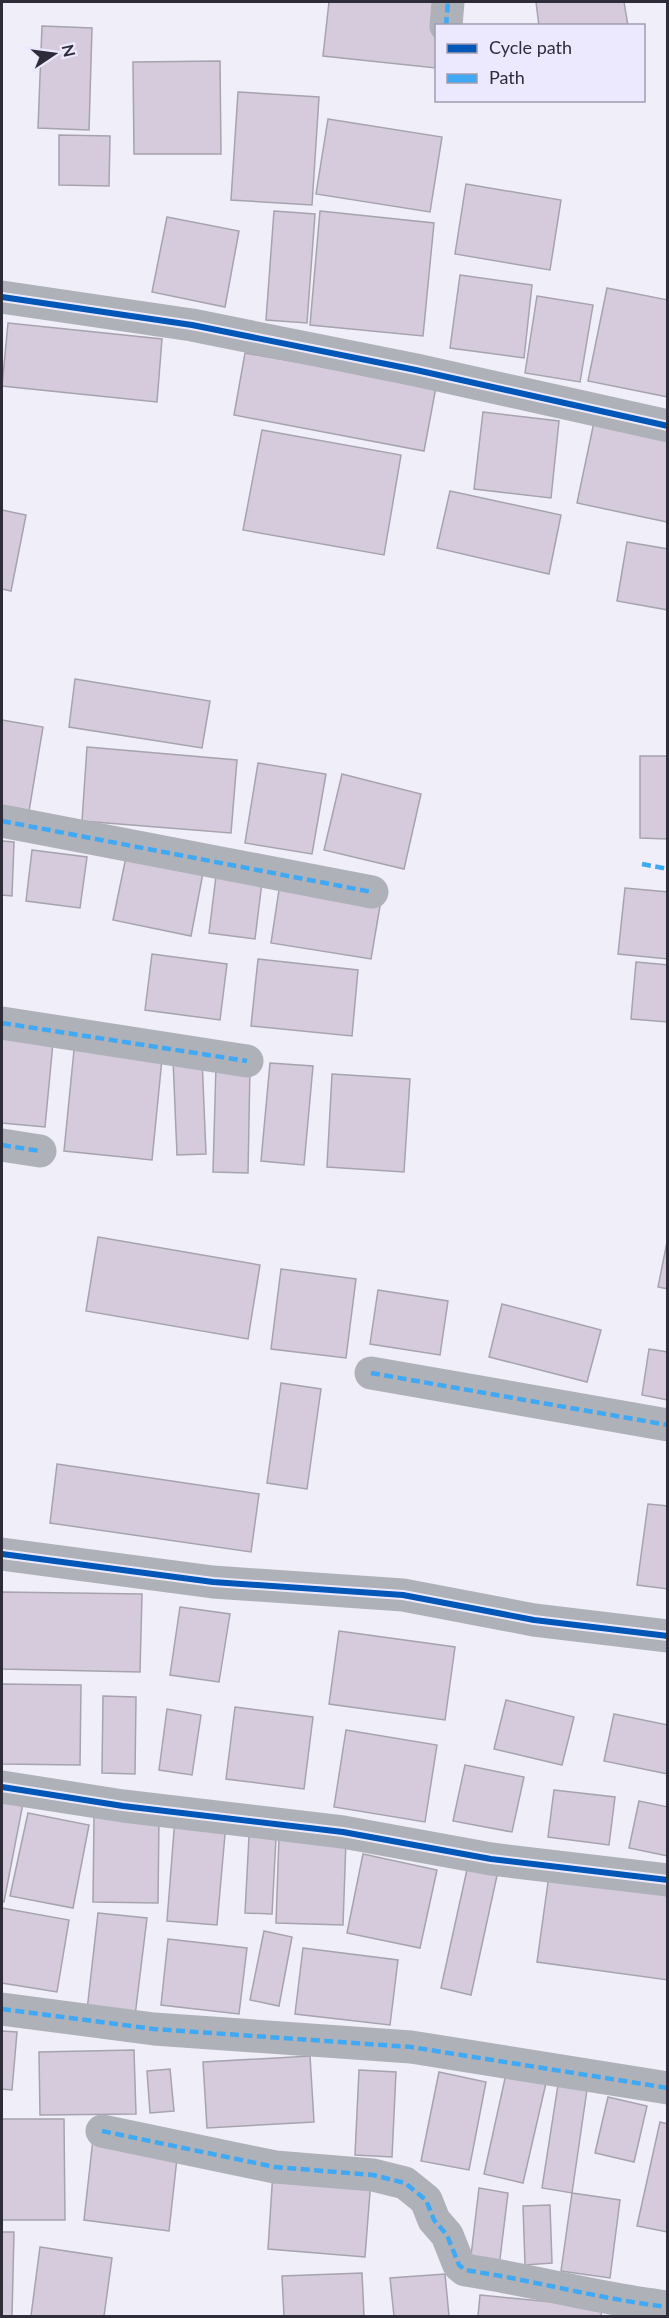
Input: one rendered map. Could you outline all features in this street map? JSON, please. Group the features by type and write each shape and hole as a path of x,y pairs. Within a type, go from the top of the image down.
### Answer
{"street":[{"path":"446,24 448,2"},
{"path":"2,297 203,327 416,370 668,426"},
{"path":"2,821 372,892"},
{"path":"2,1023 247,1061"},
{"path":"2,1145 40,1151"},
{"path":"371,1373 668,1425"},
{"path":"2,1554 213,1582 403,1595 534,1620 668,1636"},
{"path":"2,1787 123,1806 343,1832 491,1859 668,1880"},
{"path":"2,2009 154,2029 411,2047 668,2088"},
{"path":"102,2131 275,2167 373,2175 405,2183 426,2200 434,2220 447,2235 459,2265 465,2270 528,2279 625,2302 668,2307"}],"building":[{"path":"329,2 443,2 435,24 435,68 323,56"},
{"path":"536,2 624,2 628,24 539,24"},
{"path":"42,26 92,28 89,130 38,128"},
{"path":"220,61 221,154 134,154 133,62"},
{"path":"238,92 319,97 312,205 231,200"},
{"path":"328,119 442,137 430,212 316,194"},
{"path":"59,135 110,136 109,186 59,185"},
{"path":"466,184 561,200 550,270 455,254"},
{"path":"274,211 315,214 307,323 266,320"},
{"path":"320,211 434,223 423,336 310,325"},
{"path":"167,217 239,231 225,307 152,292"},
{"path":"460,275 532,285 524,358 450,348"},
{"path":"607,288 668,300 668,397 588,381"},
{"path":"537,296 593,305 580,382 525,373"},
{"path":"8,323 162,339 157,402 2,386"},
{"path":"245,353 436,387 424,451 234,415"},
{"path":"483,412 559,421 551,498 474,489"},
{"path":"594,422 668,437 667,522 577,503"},
{"path":"262,430 401,455 384,555 243,530"},
{"path":"450,491 561,515 549,574 437,548"},
{"path":"2,510 26,515 11,591 2,589"},
{"path":"627,542 668,549 668,610 617,601"},
{"path":"75,679 210,701 202,748 69,727"},
{"path":"2,720 43,727 29,811 2,806"},
{"path":"87,747 237,760 231,833 82,821"},
{"path":"640,756 668,756 668,839 640,838"},
{"path":"258,763 326,774 312,854 245,843"},
{"path":"342,774 421,794 404,869 324,850"},
{"path":"2,841 14,842 12,896 2,895"},
{"path":"32,850 87,857 80,908 26,901"},
{"path":"126,857 203,873 191,936 113,920"},
{"path":"216,876 262,882 255,939 209,933"},
{"path":"625,888 668,892 668,959 618,954"},
{"path":"279,890 380,906 371,959 271,943"},
{"path":"152,954 227,964 220,1020 145,1010"},
{"path":"258,959 358,970 352,1036 251,1026"},
{"path":"636,962 668,965 668,1022 631,1019"},
{"path":"2,1026 54,1032 45,1127 2,1123"},
{"path":"75,1040 163,1049 152,1160 64,1151"},
{"path":"202,1058 206,1154 177,1155 173,1059"},
{"path":"270,1063 313,1066 304,1165 261,1161"},
{"path":"216,1065 250,1066 248,1173 213,1172"},
{"path":"332,1074 410,1079 404,1172 327,1167"},
{"path":"98,1237 260,1265 248,1339 86,1311"},
{"path":"668,1237 668,1289 658,1287"},
{"path":"281,1269 356,1279 346,1358 271,1349"},
{"path":"378,1290 448,1301 440,1355 370,1344"},
{"path":"502,1304 601,1330 587,1382 489,1357"},
{"path":"649,1349 668,1352 668,1400 642,1395"},
{"path":"281,1383 321,1389 307,1489 267,1483"},
{"path":"57,1464 259,1494 251,1552 50,1523"},
{"path":"648,1504 668,1506 668,1589 637,1585"},
{"path":"2,1592 142,1594 140,1672 2,1669"},
{"path":"180,1607 230,1614 219,1682 170,1675"},
{"path":"339,1631 455,1647 445,1720 329,1704"},
{"path":"2,1684 81,1685 80,1765 2,1764"},
{"path":"103,1696 136,1697 135,1774 102,1773"},
{"path":"506,1700 574,1717 562,1765 494,1749"},
{"path":"235,1707 313,1717 304,1789 226,1779"},
{"path":"167,1709 201,1715 192,1775 159,1770"},
{"path":"614,1714 668,1725 668,1774 604,1761"},
{"path":"346,1730 437,1745 425,1822 334,1807"},
{"path":"465,1765 524,1777 512,1832 453,1821"},
{"path":"554,1790 615,1797 609,1845 548,1837"},
{"path":"2,1793 24,1798 4,1902 2,1901"},
{"path":"639,1801 668,1807 668,1856 629,1848"},
{"path":"28,1813 89,1825 73,1908 10,1896"},
{"path":"94,1815 159,1816 158,1903 93,1902"},
{"path":"175,1818 226,1823 217,1925 167,1921"},
{"path":"249,1836 276,1838 272,1914 245,1913"},
{"path":"279,1837 346,1840 343,1925 276,1923"},
{"path":"363,1854 437,1870 420,1948 347,1933"},
{"path":"468,1865 498,1871 471,1995 441,1988"},
{"path":"549,1875 668,1892 668,1980 537,1962"},
{"path":"2,1908 69,1920 57,1992 2,1983"},
{"path":"98,1913 147,1918 134,2024 86,2019"},
{"path":"264,1931 292,1937 279,2006 250,2000"},
{"path":"168,1939 247,1948 239,2014 161,2005"},
{"path":"303,1948 398,1960 390,2025 295,2014"},
{"path":"2,2031 17,2032 12,2090 2,2089"},
{"path":"134,2050 136,2114 40,2115 39,2052"},
{"path":"310,2056 314,2122 207,2128 203,2062"},
{"path":"170,2069 174,2111 150,2113 147,2071"},
{"path":"359,2070 396,2072 392,2157 355,2155"},
{"path":"439,2072 486,2082 469,2170 421,2161"},
{"path":"560,2072 589,2076 572,2193 542,2188"},
{"path":"506,2074 546,2083 523,2183 484,2174"},
{"path":"608,2097 647,2106 634,2162 595,2153"},
{"path":"2,2119 64,2119 65,2220 2,2220"},
{"path":"660,2122 668,2124 668,2232 637,2226"},
{"path":"93,2139 178,2149 169,2231 84,2220"},
{"path":"273,2171 371,2179 365,2257 268,2249"},
{"path":"479,2188 508,2193 499,2267 470,2264"},
{"path":"572,2193 620,2200 610,2278 561,2271"},
{"path":"550,2205 552,2263 525,2265 523,2206"},
{"path":"2,2232 14,2232 12,2316 2,2316"},
{"path":"40,2247 112,2258 104,2316 31,2316"},
{"path":"362,2273 364,2316 284,2316 282,2276"},
{"path":"445,2274 449,2316 394,2316 390,2278"},
{"path":"480,2295 602,2307 601,2316 478,2316"}],"marked path":[{"path":"446,24 448,2"},
{"path":"2,821 372,892"},
{"path":"642,864 668,869"},
{"path":"2,1023 247,1061"},
{"path":"2,1145 40,1151"},
{"path":"371,1373 668,1425"},
{"path":"2,2009 154,2029 411,2047 668,2088"},
{"path":"102,2131 275,2167 373,2175 405,2183 426,2200 434,2220 447,2235 459,2265 465,2270 668,2307"}],"cycle path":[{"path":"2,297 192,325 416,370 668,426"},
{"path":"2,1554 213,1582 403,1595 534,1620 668,1636"},
{"path":"2,1787 123,1806 343,1832 491,1859 668,1880"}]}
